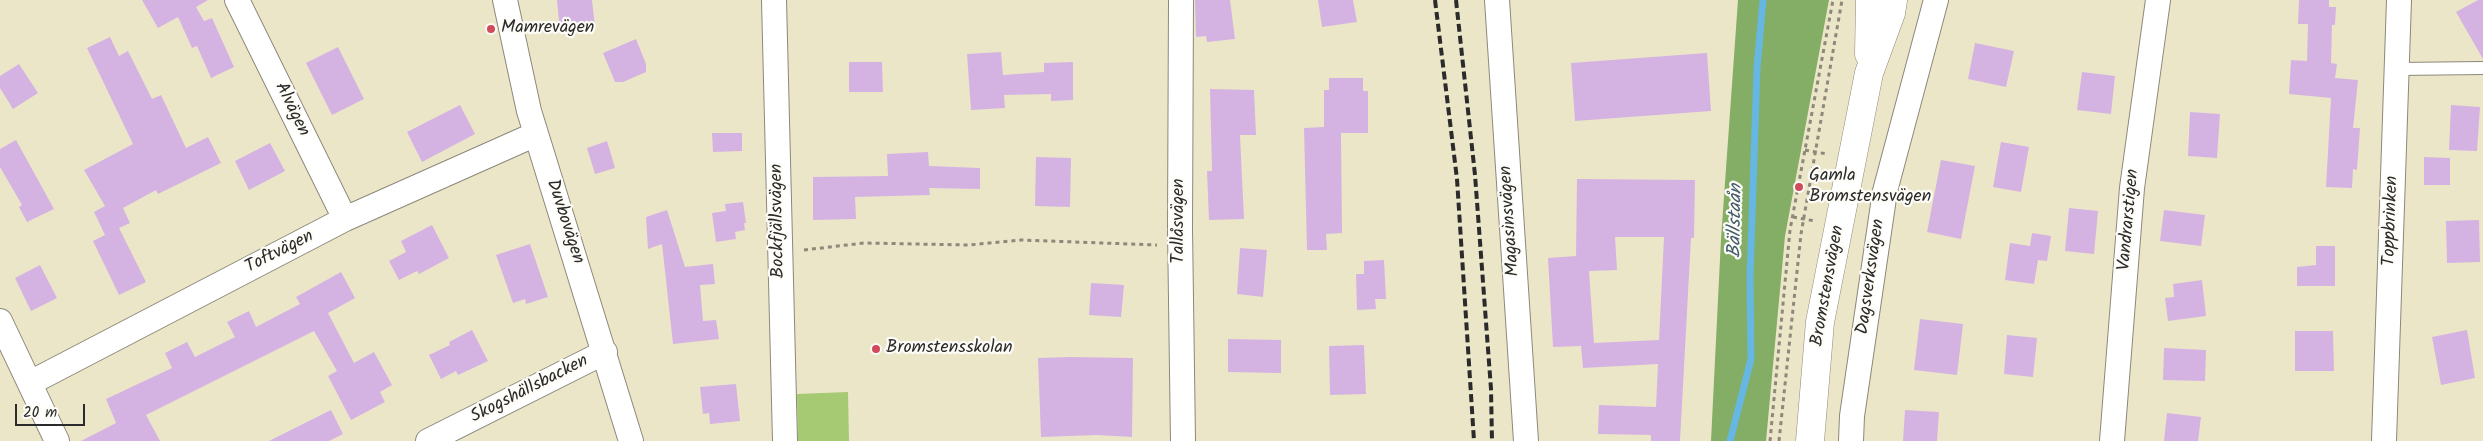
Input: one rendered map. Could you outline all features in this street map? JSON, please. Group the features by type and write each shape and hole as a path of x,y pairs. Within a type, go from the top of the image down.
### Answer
{"street":[{"name":"Alvägen","path":"237,0 345,219"},
{"name":"Duvbovägen","path":"505,0 536,134 631,441"},
{"name":"Bockfjällsvägen","path":"774,0 785,441"},
{"name":"Tallåsvägen","path":"1181,0 1180,245 1183,441"},
{"name":"Magasinsvägen","path":"1497,0 1526,441"},
{"name":"Bromstensvägen","path":"1869,73 1870,0"},
{"name":"Bromstensvägen","path":"1810,441 1820,322 1869,73 1891,13 1893,0"},
{"name":"Dagsverksvägen","path":"1851,441 1852,416 1885,191 1936,0"},
{"name":"Vandrarstigen","path":"2112,441 2132,188 2158,0"},
{"name":"Toppbrinken","path":"2384,441 2399,0"},
{"name":"Toftvägen","path":"30,383 345,219 536,134"},
{"path":"0,321 57,441"},
{"name":"Skogshällsbacken","path":"428,441 605,352"}],"lane":[{"path":"2397,69 2483,68"}],"path":[{"path":"1770,441 1793,217 1833,0"},
{"path":"1780,441 1803,219 1842,0"},
{"path":"1805,150 1827,154"},
{"path":"1793,217 1815,222"},
{"path":"780,252 864,243 969,246 1022,240 1180,245"}],"green space":[{"path":"1738,0 1829,0 1785,236 1766,441 1711,441 1721,239"},
{"path":"848,392 849,441 798,441 797,394"}],"building":[{"path":"142,0 208,0 196,7 204,21 212,18 234,67 211,78 197,46 192,48 178,17 158,28"},
{"path":"557,0 592,0 595,27 560,31"},
{"path":"1195,0 1230,0 1235,39 1207,42 1206,36 1196,37"},
{"path":"1318,0 1353,0 1357,22 1322,27"},
{"path":"2299,0 2329,0 2329,7 2336,7 2335,25 2332,25 2331,63 2337,64 2335,78 2358,80 2353,128 2360,128 2357,170 2353,169 2352,188 2326,187 2331,98 2289,94 2291,60 2307,61 2308,24 2298,24"},
{"path":"2478,0 2483,0 2483,59 2456,12"},
{"path":"110,37 119,56 128,51 152,99 161,95 186,148 208,137 221,163 158,194 156,190 123,208 130,223 119,228 146,282 119,295 93,241 105,235 94,212 105,206 84,170 133,144 87,48"},
{"path":"636,39 646,64 646,72 623,82 615,82 603,53"},
{"path":"1975,43 2014,51 2006,87 1968,79"},
{"path":"338,47 364,99 332,115 306,63"},
{"path":"1001,52 1003,75 1044,72 1044,63 1073,62 1073,100 1051,101 1051,94 1004,95 1005,108 971,110 967,54"},
{"path":"1707,53 1711,111 1575,121 1571,63"},
{"path":"849,62 882,62 883,92 849,92"},
{"path":"19,64 38,93 13,109 0,88 0,76"},
{"path":"2082,72 2115,76 2111,114 2077,110"},
{"path":"1329,78 1363,78 1363,91 1368,91 1368,133 1341,133 1342,233 1326,234 1327,250 1307,250 1304,128 1324,127 1324,90 1329,90"},
{"path":"1210,89 1254,90 1256,135 1240,135 1244,219 1209,220 1207,171 1212,171"},
{"path":"460,105 475,134 422,162 407,132"},
{"path":"2451,105 2480,107 2477,151 2449,150"},
{"path":"2190,112 2220,114 2217,158 2188,156"},
{"path":"712,133 742,133 742,151 713,152"},
{"path":"16,140 54,209 27,222 19,207 22,205 0,167 0,149"},
{"path":"607,141 615,168 595,174 587,148"},
{"path":"2001,142 2029,147 2021,192 1993,187"},
{"path":"270,143 285,171 249,190 235,161"},
{"path":"928,152 929,166 980,168 980,189 929,188 930,195 855,197 856,219 813,220 813,177 888,176 887,154"},
{"path":"1036,157 1071,158 1070,207 1035,206"},
{"path":"2424,157 2450,158 2450,185 2424,185"},
{"path":"1941,160 1975,166 1961,239 1927,232"},
{"path":"1577,179 1695,180 1694,238 1691,238 1680,441 1651,441 1651,435 1598,434 1599,405 1656,407 1658,364 1583,368 1581,346 1553,347 1548,258 1576,256","holes":["1615,237 1664,237 1659,340 1594,343 1589,271 1617,270"]},
{"path":"743,202 745,230 735,232 736,239 716,242 712,213 726,211 725,204"},
{"path":"2069,208 2098,211 2094,254 2065,251"},
{"path":"667,210 685,267 713,264 715,284 700,285 703,321 716,320 719,339 673,344 662,244 648,249 646,217"},
{"path":"2164,210 2205,215 2201,246 2160,241"},
{"path":"2479,220 2480,262 2447,263 2446,221"},
{"path":"432,225 449,258 419,274 417,271 399,280 389,261 406,252 401,241"},
{"path":"2032,233 2051,236 2047,261 2038,260 2034,284 2005,280 2010,243 2030,246"},
{"path":"530,244 548,297 526,304 525,299 513,303 496,255"},
{"path":"2316,246 2335,246 2335,286 2297,286 2297,267 2316,265"},
{"path":"1240,248 1267,250 1263,297 1237,294"},
{"path":"1384,260 1386,299 1375,299 1376,309 1357,310 1356,274 1364,274 1364,261"},
{"path":"40,265 57,298 31,311 15,278"},
{"path":"341,272 355,298 328,313 354,363 374,352 392,385 380,392 385,402 351,420 328,376 337,371 314,331 146,415 160,441 81,441 116,423 106,399 172,368 165,353 187,342 195,357 235,337 227,322 249,311 256,327 300,304 296,297"},
{"path":"2202,280 2206,316 2168,321 2165,298 2174,297 2173,284"},
{"path":"1091,283 1124,285 1121,317 1089,315"},
{"path":"1920,319 1963,324 1957,375 1914,370"},
{"path":"472,330 488,361 458,375 456,371 441,379 429,355 450,345 449,342"},
{"path":"2467,330 2475,378 2441,385 2432,337"},
{"path":"2295,331 2333,331 2334,371 2295,371"},
{"path":"2007,335 2037,338 2033,377 2004,374"},
{"path":"1228,339 1281,340 1281,373 1228,372"},
{"path":"1364,345 1366,394 1330,395 1329,346"},
{"path":"2164,348 2206,350 2205,381 2163,380"},
{"path":"1038,358 1133,358 1132,437 1097,435 1041,437"},
{"path":"736,384 740,421 710,424 709,413 703,414 700,387"},
{"path":"331,410 343,434 329,441 269,441"},
{"path":"1905,410 1939,412 1937,441 1903,441"},
{"path":"2167,413 2201,417 2198,441 2164,441"}],"waterway":[{"name":"Bällstaån","path":"1730,441 1751,359 1750,278 1757,68 1763,0"}],"railway":[{"path":"1435,0 1457,179 1474,441"},
{"path":"1456,0 1475,175 1491,389 1492,441"}],"place":[{"name":"Mamrevägen","path":"491,29"},
{"name":"Gamla Bromstensvägen","path":"1799,187"},
{"name":"Bromstensskolan","path":"876,349"}]}
